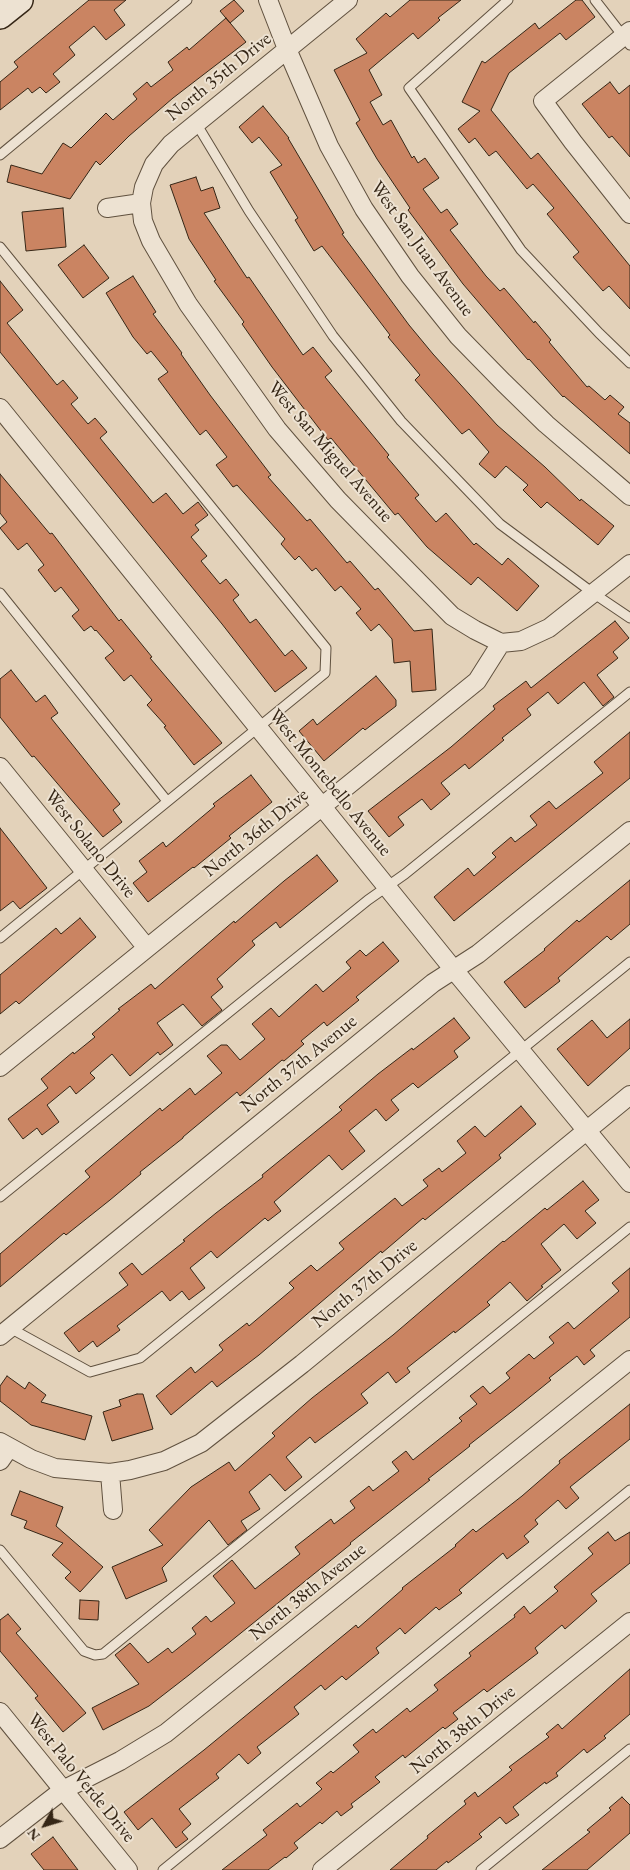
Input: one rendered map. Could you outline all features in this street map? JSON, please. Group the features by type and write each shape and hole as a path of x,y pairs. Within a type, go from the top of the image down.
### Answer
{"main road":[{"path":"0,16 20,0"}],"street":[{"name":"West San Juan Avenue","path":"268,0 287,49 334,154 364,209 410,276 458,336 502,382 546,424 630,496"},
{"name":"North 35th Drive","path":"141,204 144,187 154,164 171,144 348,0"},
{"path":"628,37 543,101 630,214"},
{"path":"107,208 141,204"},
{"name":"West San Miguel Avenue","path":"141,204 143,222 151,241 188,304 277,428 338,500 452,616 474,630 501,643"},
{"name":"West Montebello Avenue","path":"0,408 454,970 630,1183"},
{"path":"501,643 521,641 550,628 630,564"},
{"name":"North 36th Drive","path":"0,1068 477,682 501,643"},
{"name":"West Solano Drive","path":"0,766 147,948"},
{"name":"North 37th Avenue","path":"5,1332 432,983 478,954 630,831"},
{"name":"North 37th Drive","path":"3,1450 55,1468 110,1472 130,1470 164,1461 201,1443 630,1095"},
{"name":"North 38th Avenue","path":"0,1839 63,1790 120,1761 166,1734 630,1360"},
{"path":"110,1472 113,1510"},
{"name":"North 38th Drive","path":"322,1870 630,1622"},
{"name":"West Palo Verde Drive","path":"0,1712 128,1870"}],"lane":[{"path":"0,155 187,0"},
{"path":"508,0 410,88 521,250 599,334 630,363"},
{"path":"595,0 628,37"},
{"path":"196,123 249,211 333,336 400,420 500,524 630,618"},
{"path":"0,247 326,648 325,672 0,938"},
{"path":"0,593 167,801"},
{"path":"0,1197 368,900 405,874 630,692"},
{"path":"5,1332 90,1372 140,1358 630,962"},
{"path":"0,1550 84,1651 95,1655 103,1654 630,1227"},
{"path":"163,1870 630,1490"},
{"path":"481,1870 630,1749"}],"building":[{"path":"89,0 126,0 114,10 125,25 106,40 94,26 69,47 75,55 53,74 60,82 46,93 40,87 32,93 28,88 0,110 0,82 18,67 14,62"},
{"path":"234,0 244,11 230,23 220,11"},
{"path":"410,0 461,0 438,18 440,20 418,39 413,33 369,70 382,95 370,102 383,125 391,120 412,158 414,156 418,163 425,158 439,178 423,189 441,213 447,209 458,224 450,230 486,276 500,291 504,288 534,323 535,321 551,340 549,342 587,387 589,386 605,400 610,395 624,407 618,414 630,423 630,454 563,397 528,360 463,284 408,210 410,208 377,159 356,123 360,120 334,70 367,53 356,39 386,13 390,17"},
{"path":"576,0 582,0 595,17 566,40 560,33 509,73 491,110 531,159 538,153 630,266 630,309 609,286 603,291 573,257 579,252 547,214 554,208 533,184 527,189 496,151 489,156 475,138 469,143 458,129 480,111 462,102 482,61 485,63 535,23 539,29"},
{"path":"226,18 246,42 173,98 129,136 100,165 96,161 70,199 7,182 11,165 42,174 63,143 71,148 106,113 113,120 137,99 133,94 147,82 151,87 173,70 168,62 187,47 189,50"},
{"path":"610,82 619,94 630,85 630,157 612,136 609,138 582,104"},
{"path":"263,106 289,138 344,233 342,234 409,325 433,354 497,425 580,501 581,499 614,526 598,545 547,502 541,508 523,490 528,485 506,466 495,478 479,464 489,452 469,429 462,434 415,380 420,375 388,337 390,335 322,246 314,251 295,220 298,218 270,172 282,165 259,137 252,143 239,127"},
{"path":"196,177 201,191 213,187 220,208 204,213 247,278 249,277 303,355 313,347 332,371 325,377 419,495 415,498 436,522 446,513 474,545 476,543 502,565 508,558 539,586 517,611 478,577 471,585 427,547 398,513 395,515 331,438 328,440 272,367 242,324 244,322 214,281 216,280 189,239 170,185"},
{"path":"63,208 66,247 26,251 22,212"},
{"path":"84,245 109,278 83,298 58,265"},
{"path":"133,276 156,312 153,314 210,395 271,475 268,477 307,521 310,519 347,563 350,561 375,590 378,588 414,631 432,629 436,690 412,692 410,661 394,663 392,639 379,624 371,631 356,613 361,609 341,586 335,591 316,568 312,571 299,556 295,560 281,544 285,539 237,485 233,487 216,465 227,457 206,430 200,435 158,379 168,372 151,351 147,354 133,337 106,293"},
{"path":"0,281 23,310 7,323 57,385 63,380 78,398 71,404 88,424 95,418 107,432 100,438 153,503 166,493 183,514 198,502 208,515 195,525 199,530 191,537 207,556 201,561 220,584 226,579 239,595 233,600 250,623 256,619 285,656 292,650 307,668 275,692 222,624 0,352"},
{"path":"0,474 50,534 52,533 119,621 121,619 152,657 150,658 222,743 194,765 164,727 166,726 147,705 152,700 131,675 124,681 105,658 114,651 96,630 91,626 84,631 72,616 79,610 61,587 55,592 38,570 44,565 27,543 18,550 0,528 7,522 0,513"},
{"path":"615,621 629,638 613,652 618,658 597,675 614,697 603,706 584,682 558,704 548,692 527,709 531,715 502,738 504,740 469,769 465,764 441,783 450,794 431,810 422,799 398,817 404,825 389,837 368,811 451,747 495,709 493,706 526,681 531,688"},
{"path":"11,670 36,702 45,695 58,713 51,718 120,804 113,810 122,822 103,837 34,756 32,757 0,717 0,679"},
{"path":"376,676 396,700 396,706 365,730 363,728 324,761 299,731 313,719 317,725"},
{"path":"630,732 630,778 454,921 434,897 468,868 474,876 496,857 492,853 511,837 515,842 537,825 530,816 549,801 556,809 603,773 594,762"},
{"path":"251,775 272,802 229,836 231,838 194,868 148,902 133,883 147,872 139,861 163,842 166,847 215,806 213,804"},
{"path":"0,828 47,888 20,909 13,901 0,911"},
{"path":"317,855 338,881 280,928 276,922 252,941 255,945 217,979 223,987 211,997 222,1010 202,1026 183,1004 157,1023 173,1045 160,1055 158,1052 130,1076 112,1054 90,1073 95,1078 76,1094 70,1086 47,1105 59,1122 42,1135 37,1128 23,1139 8,1119 48,1088 41,1079 73,1052 74,1054 95,1037 92,1034 120,1010 118,1009 151,984 155,989 234,921 235,923"},
{"path":"630,880 630,924 611,940 607,936 558,978 560,981 525,1008 504,982 545,950 577,920 579,922"},
{"path":"80,918 96,937 19,1004 16,1001 0,1014 0,975 56,928 61,934"},
{"path":"383,942 399,961 356,997 359,1000 327,1026 324,1022 301,1041 304,1044 284,1061 282,1060 240,1096 237,1092 140,1172 141,1174 110,1200 66,1235 64,1233 0,1287 0,1254 90,1177 85,1171 160,1108 162,1111 190,1088 195,1095 222,1073 207,1056 221,1045 227,1045 240,1060 265,1039 252,1024 271,1008 279,1017 316,984 323,992 351,968 346,962 360,950 366,956"},
{"path":"454,1018 470,1038 454,1051 458,1057 418,1088 413,1083 391,1100 399,1110 386,1121 376,1109 349,1131 365,1151 342,1170 329,1155 274,1202 281,1211 268,1221 265,1218 217,1258 211,1251 190,1268 205,1288 189,1300 182,1291 170,1301 162,1291 117,1326 120,1330 97,1347 93,1341 79,1352 64,1333 128,1285 119,1273 132,1263 142,1275 342,1110 339,1107 378,1074"},
{"path":"630,1019 630,1048 588,1086 557,1049 592,1020 607,1038"},
{"path":"521,1106 536,1124 499,1155 501,1158 425,1220 423,1218 382,1253 381,1251 259,1355 217,1387 212,1381 171,1415 156,1396 191,1367 195,1373 223,1350 219,1345 247,1323 249,1326 294,1288 289,1283 311,1265 317,1271 344,1249 339,1243 395,1198 402,1206 428,1186 423,1180 439,1168 442,1172 466,1153 457,1141 475,1126 485,1137"},
{"path":"583,1181 599,1200 585,1211 596,1223 577,1239 564,1224 541,1244 561,1270 541,1286 543,1287 527,1301 510,1282 487,1302 490,1305 407,1368 410,1372 396,1383 388,1372 361,1394 368,1403 315,1443 310,1437 286,1457 302,1477 285,1491 270,1474 249,1492 260,1509 241,1521 247,1530 228,1545 209,1520 162,1568 167,1581 126,1599 112,1567 163,1545 149,1530 191,1487 229,1462 235,1471 275,1436 272,1433 312,1398 393,1335 503,1241 545,1208 547,1210"},
{"path":"630,1268 630,1317 590,1350 595,1356 584,1365 577,1356 549,1378 551,1380 428,1479 430,1480 189,1675 149,1706 103,1730 92,1708 139,1684 115,1655 130,1643 148,1663 168,1648 172,1653 196,1634 192,1628 206,1616 211,1622 235,1603 213,1576 232,1560 255,1589 300,1554 295,1547 331,1519 334,1524 355,1508 350,1501 369,1486 373,1491 399,1471 392,1462 406,1451 413,1460 462,1421 459,1418 477,1404 470,1396 483,1386 490,1394 510,1378 506,1373 529,1354 534,1359 554,1343 549,1337 568,1322 574,1329 619,1291 612,1283"},
{"path":"7,1376 25,1389 29,1382 46,1395 41,1402 92,1416 85,1440 31,1425 0,1401 0,1386"},
{"path":"143,1394 153,1429 112,1441 103,1412 121,1406 119,1400"},
{"path":"630,1404 630,1439 570,1487 579,1498 566,1509 558,1500 535,1520 538,1524 524,1536 529,1542 507,1559 503,1553 459,1590 462,1593 439,1610 436,1607 405,1634 400,1628 376,1648 379,1653 346,1680 342,1676 325,1690 321,1685 294,1707 299,1714 257,1747 261,1753 248,1764 239,1754 216,1774 219,1778 179,1809 191,1824 182,1832 188,1839 176,1848 152,1818 138,1830 124,1812 204,1750 356,1625 358,1628 402,1588 456,1546 473,1529 476,1532 522,1496 560,1463 559,1461"},
{"path":"20,1491 63,1507 56,1526 103,1567 80,1592 65,1578 71,1572 52,1555 63,1543 24,1528 27,1521 11,1515"},
{"path":"608,1532 615,1541 630,1532 630,1563 591,1594 597,1601 565,1629 562,1625 535,1648 538,1653 487,1692 484,1689 453,1713 458,1719 445,1729 443,1727 405,1758 403,1755 375,1777 380,1782 351,1804 353,1807 341,1816 337,1811 322,1824 320,1822 294,1843 298,1848 286,1858 268,1870 222,1870 267,1835 263,1830 297,1803 300,1807 322,1789 316,1783 331,1771 333,1773 359,1752 353,1745 373,1729 376,1733 407,1708 410,1712 438,1690 434,1685 471,1656 469,1653 515,1617 514,1615 524,1606 530,1614 558,1591 554,1587 593,1554 588,1548"},
{"path":"80,1600 99,1601 98,1620 79,1619"},
{"path":"8,1614 21,1629 16,1633 86,1713 63,1732 35,1698 38,1696 0,1651 0,1620"},
{"path":"630,1669 630,1714 604,1736 606,1738 587,1753 584,1749 556,1773 558,1776 546,1784 545,1782 513,1807 519,1815 506,1824 500,1817 479,1834 482,1837 436,1870 390,1870 466,1804 464,1801 475,1792 478,1797 512,1770 509,1767 549,1737 546,1734 558,1724 562,1729"},
{"path":"622,1797 630,1805 630,1833 587,1870 542,1870 590,1832 587,1830 611,1810 609,1808"},
{"path":"53,1837 78,1870 44,1870 31,1854"}]}
